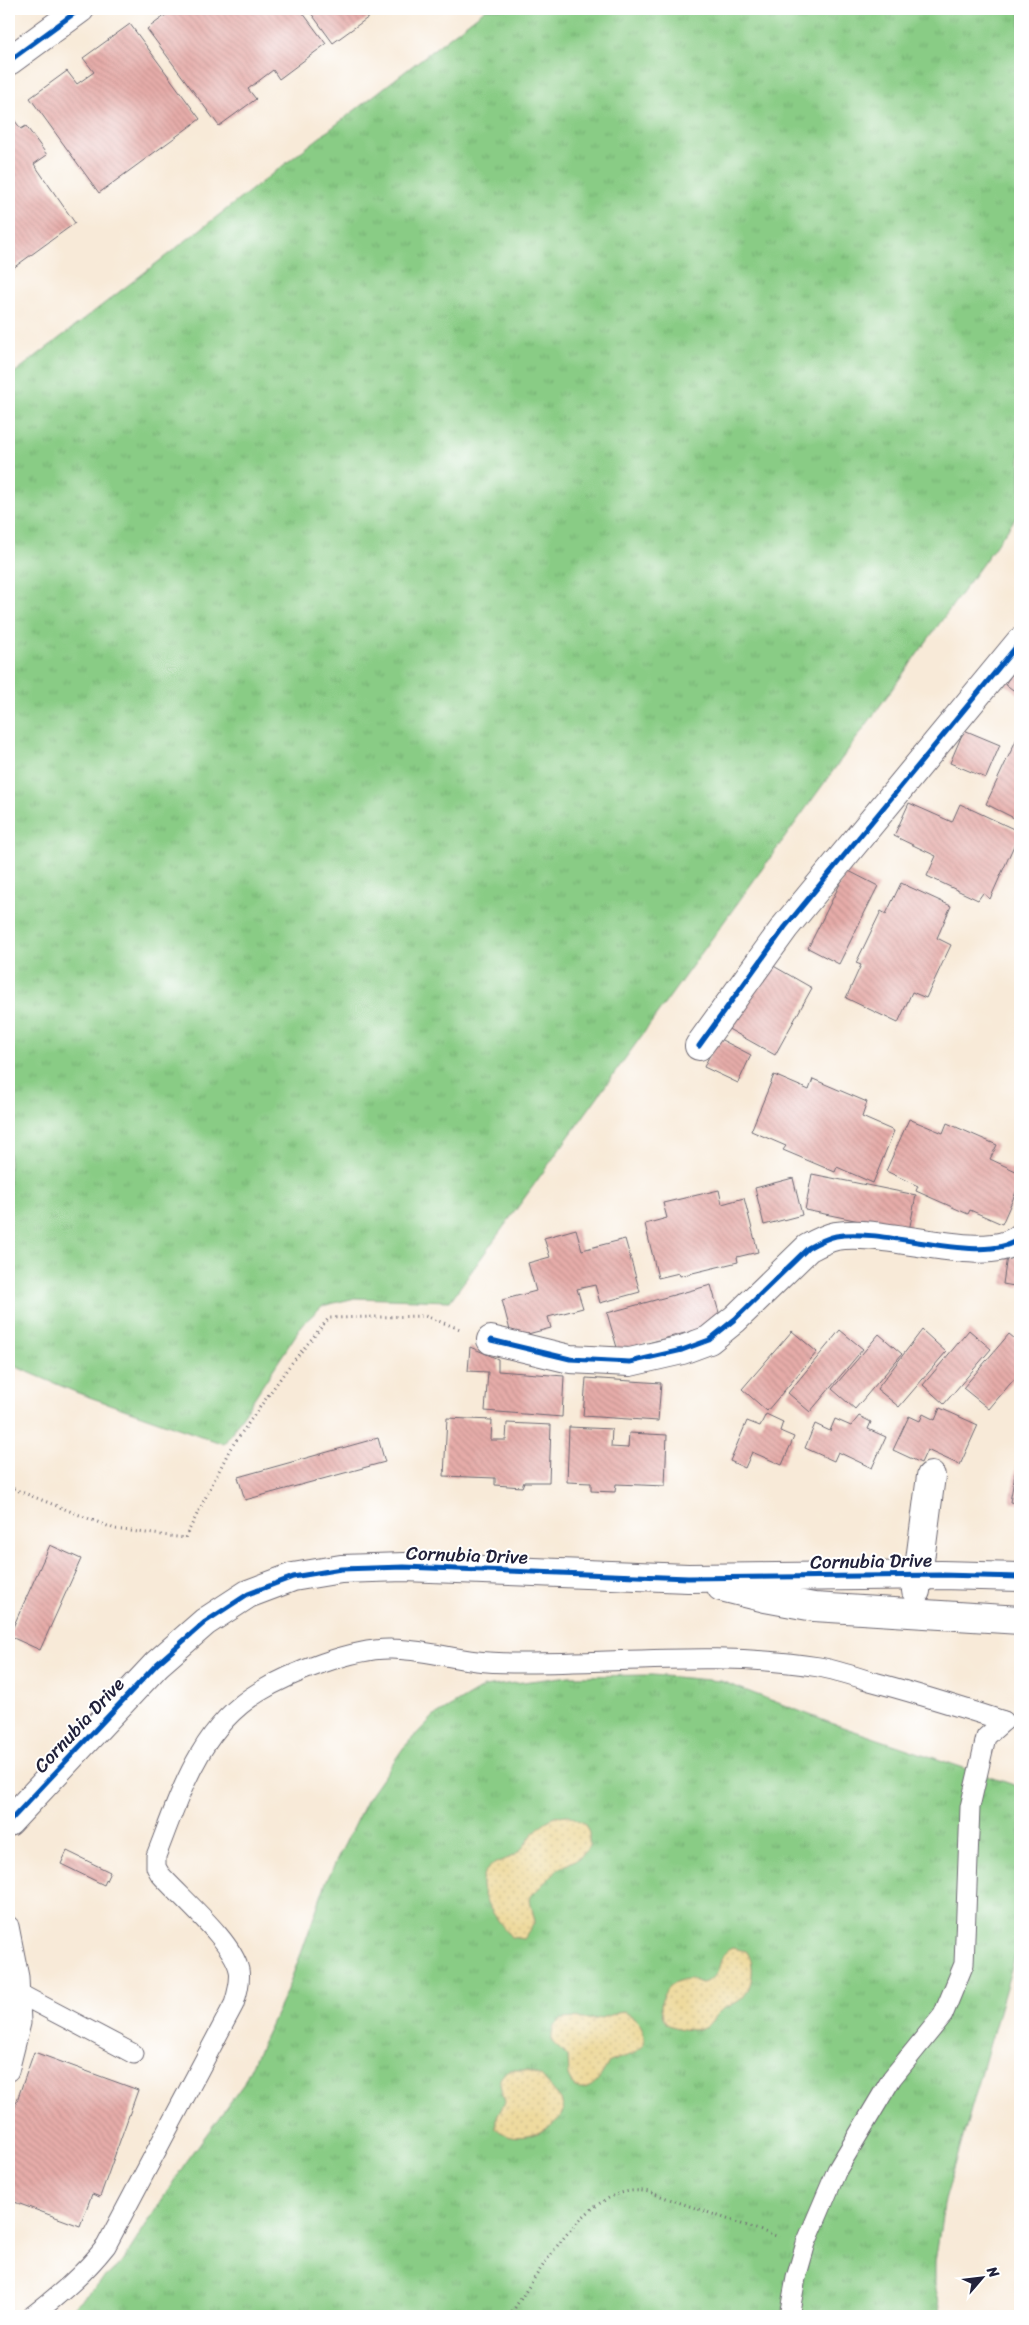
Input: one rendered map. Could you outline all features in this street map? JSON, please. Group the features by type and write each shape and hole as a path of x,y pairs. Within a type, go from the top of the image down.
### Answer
{"street":[{"path":"9,61 80,9"},
{"path":"699,1046 785,928 1020,642"},
{"path":"492,1340 570,1358 630,1362 682,1350 710,1340 735,1319 808,1248 822,1240 837,1236 865,1235 976,1250 1013,1244 1020,1238"},
{"path":"914,1613 917,1575 931,1476"},
{"name":"Cornubia Drive","path":"9,1822 157,1664 205,1622 248,1594 293,1577 341,1568 404,1567 688,1578 917,1575 1020,1577"},
{"name":"Cornubia Drive","path":"688,1578 765,1598 814,1607 1020,1620"}],"lane":[{"path":"32,2316 90,2267 106,2246 234,2004 240,1972 235,1958 226,1944 170,1885 156,1867 156,1856 199,1751 221,1724 258,1692 282,1680 331,1661 362,1652 388,1649 419,1651 480,1662 526,1663 688,1657 734,1658 821,1667 923,1695 1004,1722 986,1737 970,1807 964,1964 943,2015 892,2078 838,2170 806,2243 796,2278 789,2316"},
{"path":"9,1926 16,1960 21,2023 9,2071"},
{"path":"20,1994 134,2054"}],"path":[{"path":"9,1487 115,1529 185,1538 230,1449 290,1365 329,1318 425,1316 492,1340"},
{"path":"509,2316 563,2239 577,2223 595,2207 621,2192 638,2190 650,2192 768,2234 806,2243"}],"green space":[{"path":"486,9 1020,9 1020,512 450,1301 355,1298 322,1306 303,1324 224,1444 78,1393 9,1364 9,377"},
{"path":"652,1675 721,1681 828,1722 1020,1787 1020,1938 944,2204 935,2262 935,2285 942,2316 64,2316 123,2261 184,2165 242,2086 284,1997 326,1882 366,1801 404,1747 433,1717 484,1687 569,1676"}],"sand":[{"path":"568,1815 584,1823 589,1833 589,1846 582,1856 557,1870 531,1896 530,1900 535,1922 523,1939 511,1937 486,1901 482,1881 486,1872 494,1864 518,1853 540,1826 552,1818"},
{"path":"732,1948 746,1951 751,1961 751,1981 743,1997 720,2011 704,2028 692,2030 667,2024 661,2010 661,2003 667,1990 679,1981 687,1979 702,1983 710,1980 715,1976 723,1956"},
{"path":"623,2012 633,2017 640,2025 644,2034 643,2045 633,2054 609,2062 592,2086 581,2089 575,2088 569,2076 568,2057 552,2042 552,2032 555,2025 565,2019 596,2019"},
{"path":"510,2070 526,2070 541,2076 561,2099 564,2111 559,2119 543,2131 523,2137 504,2134 496,2128 496,2119 505,2102 500,2080 501,2076"}],"building":[{"path":"174,9 300,9 326,44 279,79 273,70 248,89 256,99 219,126 147,29"},
{"path":"308,9 380,9 333,43"},
{"path":"130,24 200,119 99,193 30,98 67,71 77,84 94,72 83,58"},
{"path":"9,113 21,129 26,126 47,155 34,164 75,223 9,271"},
{"path":"1020,663 1020,695 1005,684"},
{"path":"964,730 1000,745 986,778 950,763"},
{"path":"1020,735 1020,821 986,804"},
{"path":"909,803 952,822 960,804 1020,832 990,899 983,893 978,900 927,876 936,856 894,836"},
{"path":"847,870 878,886 839,964 808,948"},
{"path":"901,883 951,906 937,938 951,945 926,998 912,992 898,1023 846,998 861,965 856,963 881,911 886,914"},
{"path":"763,960 812,988 775,1055 725,1027"},
{"path":"718,1038 751,1055 738,1083 704,1067"},
{"path":"774,1075 809,1090 813,1079 867,1102 862,1117 894,1131 873,1183 837,1167 835,1172 783,1150 786,1146 751,1131"},
{"path":"909,1119 943,1133 947,1123 997,1145 990,1159 1020,1173 1020,1183 1002,1224 970,1210 968,1214 916,1191 918,1186 886,1171"},
{"path":"812,1174 916,1195 909,1231 805,1210"},
{"path":"793,1178 802,1215 764,1225 755,1188"},
{"path":"719,1190 722,1204 744,1198 758,1252 737,1257 738,1262 680,1276 679,1273 658,1278 645,1224 667,1218 663,1203"},
{"path":"576,1229 582,1250 625,1239 640,1292 600,1303 595,1285 577,1289 583,1308 548,1317 551,1328 512,1338 502,1300 536,1291 528,1263 550,1257 544,1238"},
{"path":"1007,1256 1020,1258 1020,1287 1003,1284"},
{"path":"711,1285 722,1323 618,1351 607,1313"},
{"path":"840,1330 863,1349 810,1412 788,1393"},
{"path":"922,1330 946,1352 899,1407 877,1389"},
{"path":"969,1330 991,1349 944,1404 923,1385"},
{"path":"792,1331 817,1352 767,1411 742,1389"},
{"path":"879,1334 902,1354 855,1409 832,1389"},
{"path":"1009,1334 1020,1343 1020,1372 989,1409 963,1388"},
{"path":"470,1347 498,1359 498,1371 564,1376 562,1417 485,1411 488,1372 468,1371"},
{"path":"586,1378 661,1383 658,1421 583,1416"},
{"path":"940,1408 978,1425 960,1465 927,1450 921,1463 893,1450 909,1416 920,1421 923,1414 935,1420"},
{"path":"766,1414 783,1422 780,1431 794,1437 782,1465 752,1452 745,1468 730,1461 747,1421 760,1426"},
{"path":"859,1416 871,1422 868,1429 886,1437 872,1468 838,1452 834,1461 805,1448 815,1424 830,1431 835,1419 851,1426"},
{"path":"447,1418 492,1420 491,1440 506,1440 507,1423 551,1425 549,1482 524,1482 522,1487 495,1485 495,1478 444,1476"},
{"path":"569,1427 612,1429 611,1447 628,1448 629,1433 667,1435 665,1486 616,1484 615,1492 591,1491 591,1483 567,1482"},
{"path":"378,1438 385,1462 245,1500 238,1477"},
{"path":"1020,1452 1020,1504 1010,1502"},
{"path":"50,1545 81,1559 40,1650 9,1636"},
{"path":"67,1851 110,1872 104,1885 61,1864"},
{"path":"34,2052 138,2090 100,2197 92,2194 80,2226 9,2200 9,2123"}],"cycle path":[{"path":"9,61 80,9"},
{"path":"699,1046 785,927 1020,642"},
{"path":"491,1340 570,1359 630,1362 682,1350 709,1340 735,1319 808,1248 829,1238 857,1235 959,1248 983,1249 1004,1246 1020,1238"},
{"path":"9,1822 157,1664 205,1622 248,1594 293,1577 341,1569 404,1567 688,1578 941,1575 1020,1577"}]}
